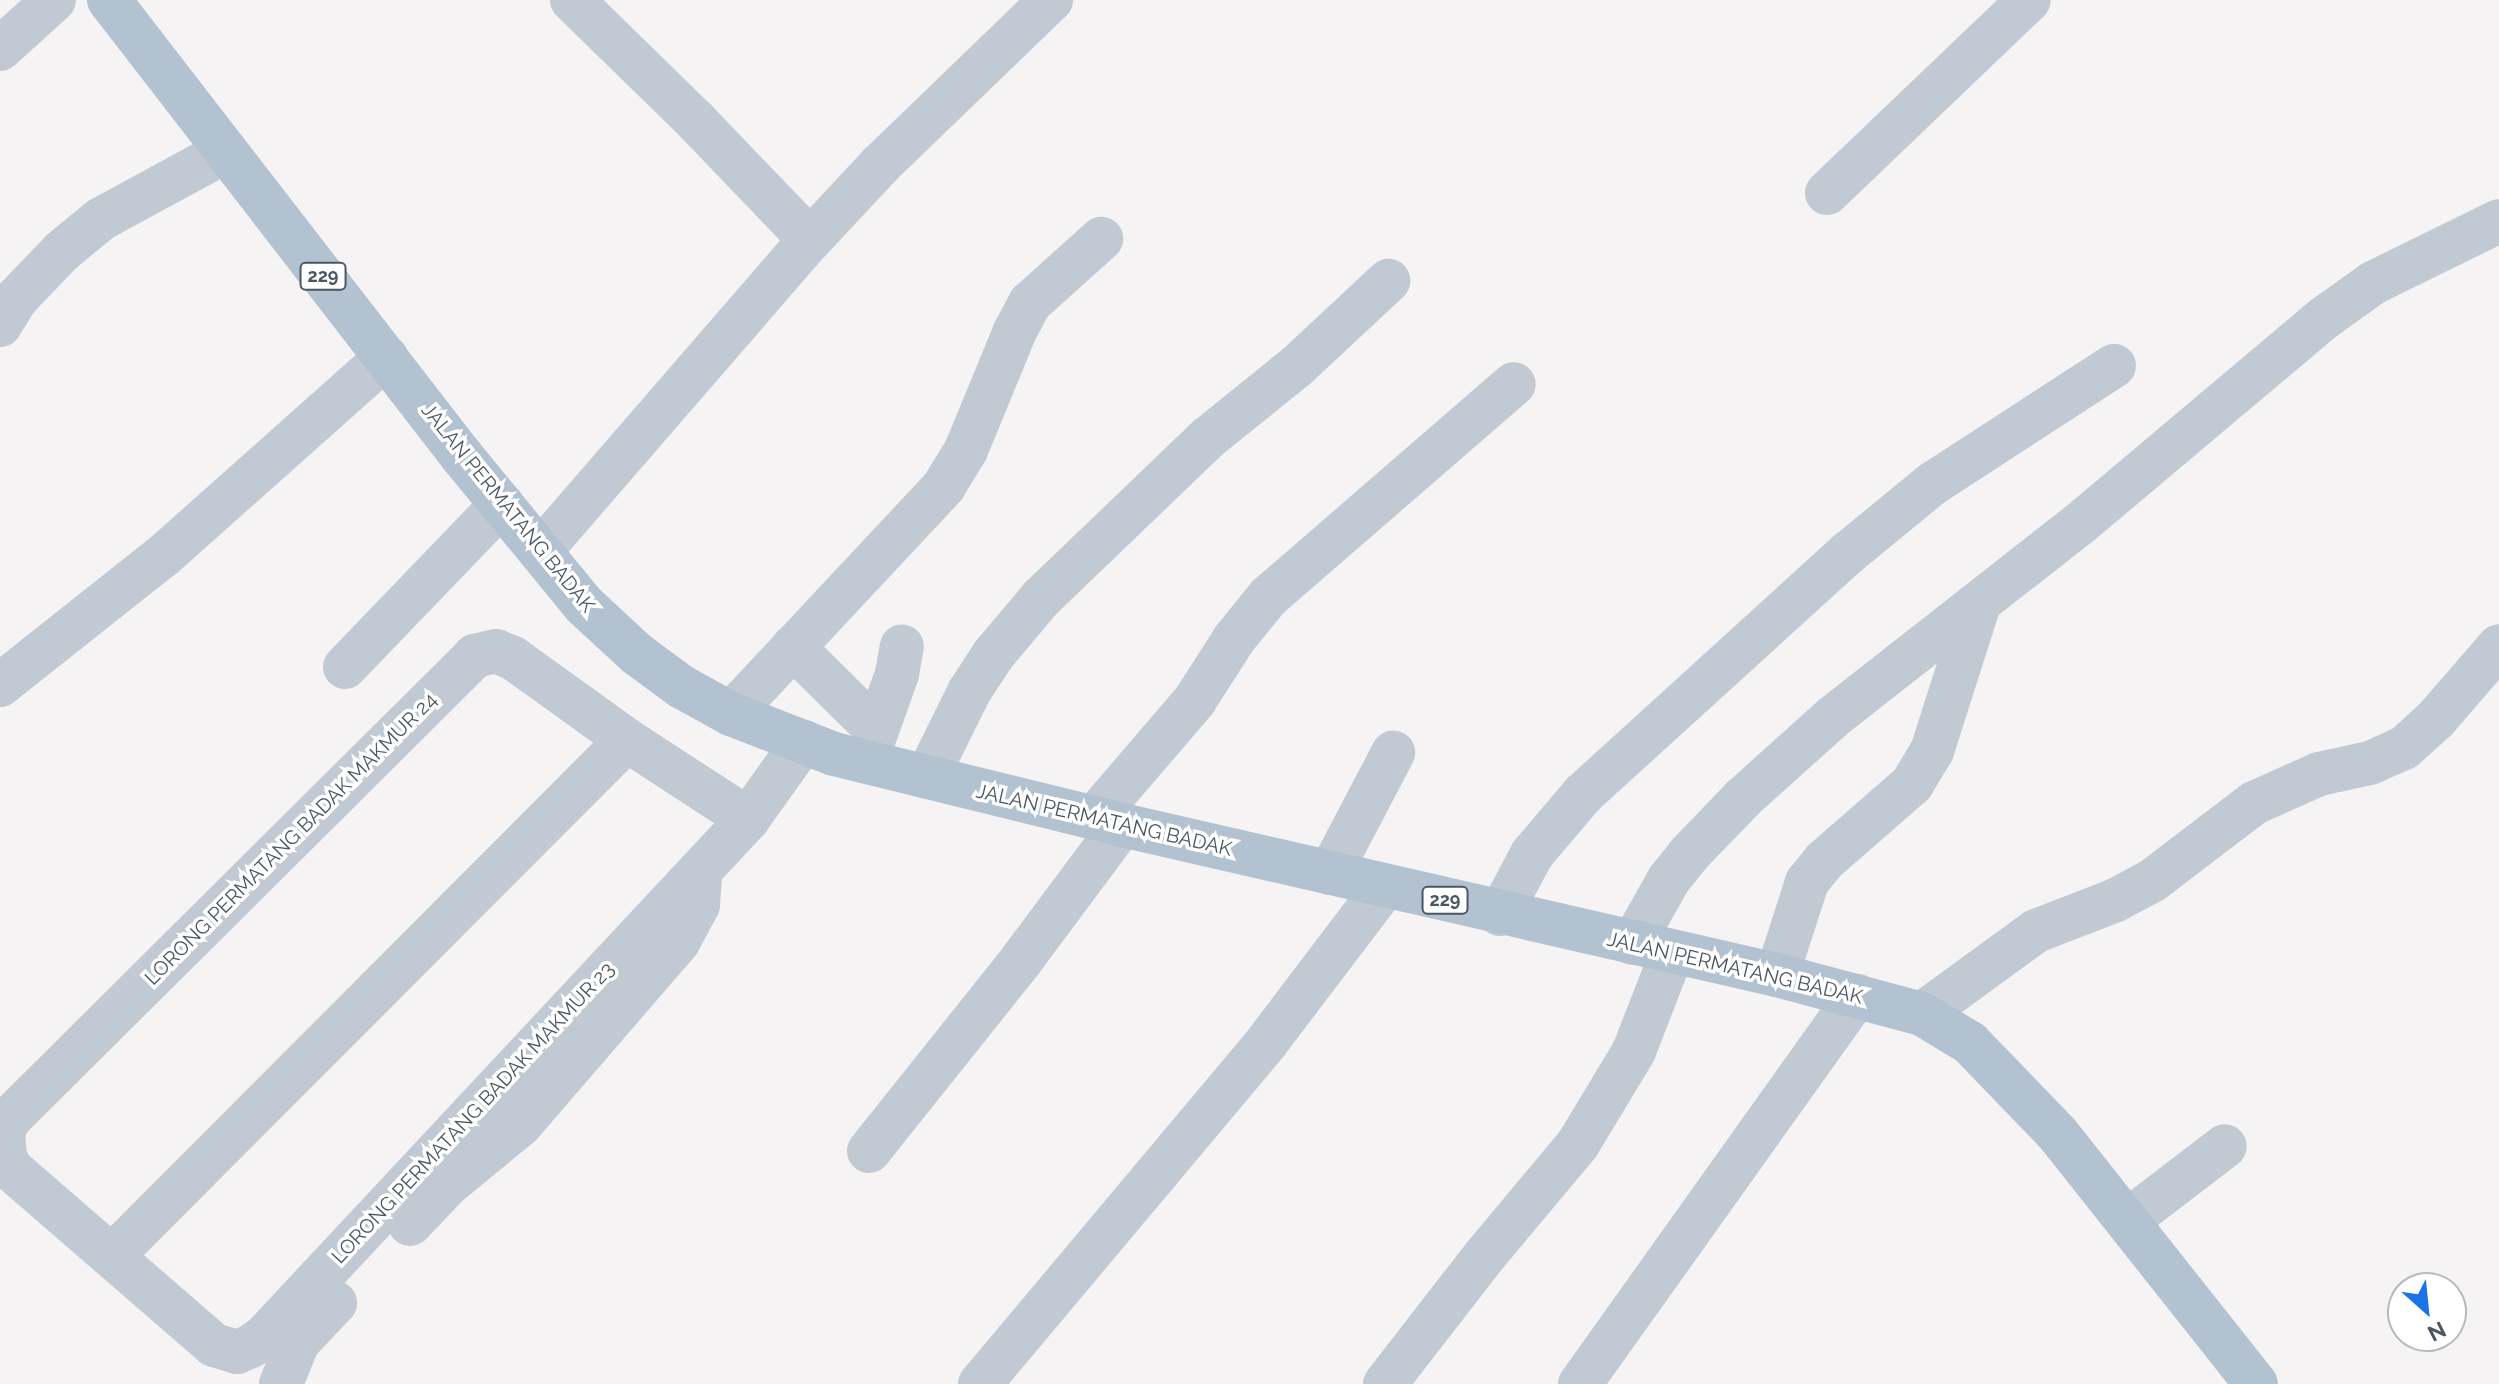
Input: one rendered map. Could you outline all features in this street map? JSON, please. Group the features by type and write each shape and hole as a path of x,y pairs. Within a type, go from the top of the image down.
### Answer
{"main road":[{"name":"JALAN PERMATANG BADAK","path":"109,0 386,357 584,605 637,654 682,687 731,714 803,742 872,745 927,777 1500,914 1777,975 1922,1014 1970,1043 2057,1133 2256,1384"}],"street":[{"path":"0,49 54,0"},
{"path":"572,0 684,109 810,240"},
{"path":"541,550 810,240 880,165 1051,0"},
{"path":"1827,193 2029,0"},
{"path":"0,325 16,299 62,251 101,219 226,151"},
{"path":"1385,1384 1586,1131 1634,1051 1652,948 1669,879 1743,798 1833,717 1979,604 2324,318 2373,283 2499,221"},
{"path":"731,714 944,486 966,450 1015,331 1030,303 1101,239"},
{"path":"927,777 969,692 993,655 1041,598 1198,448 1297,366 1388,281"},
{"path":"0,685 163,556 386,357"},
{"path":"1500,914 1532,854 1583,794 1848,553 1932,484 2114,366"},
{"path":"869,1151 1022,959 1108,822 1195,700 1234,639 1268,597 1514,384"},
{"path":"345,667 502,504"},
{"path":"1777,975 1807,882 1825,860 1912,784 1932,751 1979,604"},
{"path":"872,745 897,674 902,646"},
{"path":"1922,1014 2036,931 2116,900 2153,880 2254,803 2319,774 2370,763 2404,748 2436,719 2499,646"},
{"path":"793,647 872,745"},
{"name":"LORONG PERMATANG BADAK MAKMUR 24","path":"112,1256 12,1170 2,1146 8,1120 475,656 496,651 513,658 627,740 748,819"},
{"path":"112,1256 627,740"},
{"name":"LORONG PERMATANG BADAK MAKMUR 23","path":"112,1256 214,1345 237,1352 264,1337 748,819 803,742"},
{"path":"1330,873 1393,753"},
{"path":"281,1384 298,1342 447,1185 520,1125 678,942 698,905 701,869"},
{"path":"980,1384 1266,1043 1385,886"},
{"path":"1580,1384 1857,996"},
{"path":"2127,1221 2225,1146"}]}
